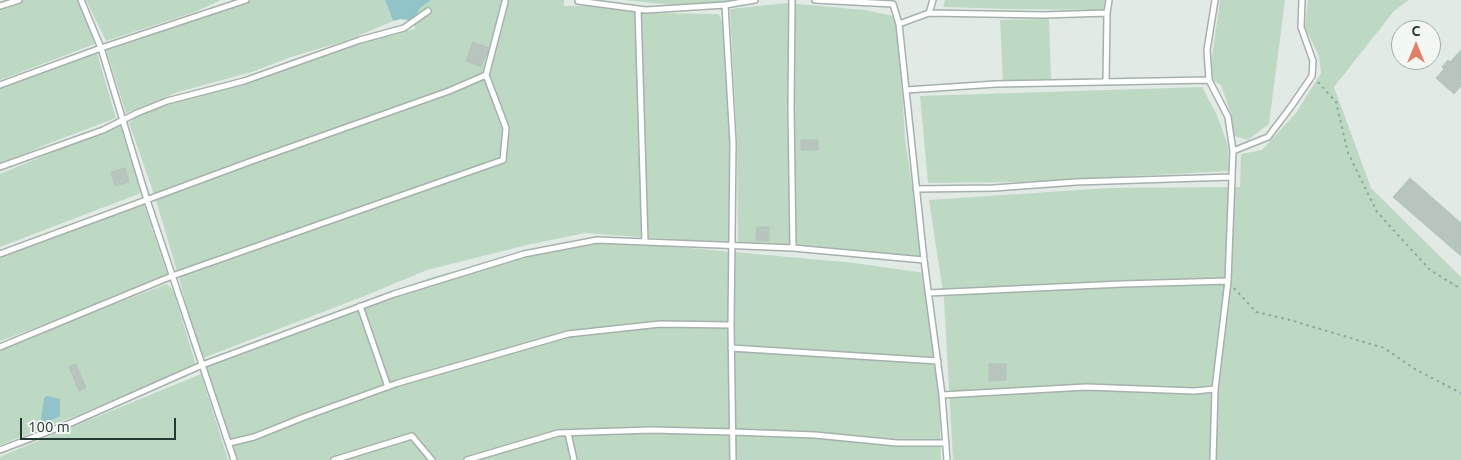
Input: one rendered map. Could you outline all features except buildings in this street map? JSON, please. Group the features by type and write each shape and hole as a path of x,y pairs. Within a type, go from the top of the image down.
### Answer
{"lane":[{"path":"0,6 19,0"},
{"path":"81,0 101,48 147,200 234,460"},
{"path":"0,86 101,48 246,0"},
{"path":"578,0 578,2 646,10 725,5 755,0"},
{"path":"792,0 793,248"},
{"path":"815,0 893,4 899,24 924,260 942,395 947,460"},
{"path":"929,13 933,0"},
{"path":"1106,82 1107,13 1109,0"},
{"path":"1213,460 1215,389 1228,281 1233,151 1228,117 1209,80 1207,50 1215,0"},
{"path":"1233,151 1268,137 1312,76 1313,61 1300,27 1302,0"},
{"path":"0,347 172,276 503,160 506,128 486,75 505,2"},
{"path":"725,5 733,143 731,325 733,460"},
{"path":"638,9 644,242"},
{"path":"0,167 103,130 167,101 244,81 360,40 404,28 428,11"},
{"path":"899,24 929,13 1044,15 1107,13"},
{"path":"0,254 260,158 449,91 486,75"},
{"path":"906,90 996,84 1209,80"},
{"path":"916,189 994,188 1076,182 1232,177"},
{"path":"0,450 71,422 202,365 394,294 524,254 597,240 793,248 924,260"},
{"path":"928,293 1228,281"},
{"path":"360,306 388,387"},
{"path":"229,443 254,437 388,387 568,334 660,324 731,325"},
{"path":"731,348 938,361"},
{"path":"942,395 1086,387 1194,391 1215,389"},
{"path":"467,460 558,433 650,430 815,434 897,443 946,443"},
{"path":"568,433 574,460"},
{"path":"334,460 412,436 432,460"}],"path":[{"path":"1312,76 1336,102 1348,153 1377,212 1430,270 1461,289"},
{"path":"1228,281 1256,312 1290,320 1384,348 1415,369 1461,393"}],"green space":[{"path":"16,0 77,0 95,44 0,80 0,7"},
{"path":"86,0 221,0 195,12 106,41"},
{"path":"241,0 385,0 393,21 348,40 291,57 252,72 178,92 126,113 106,50 194,20"},
{"path":"431,0 564,0 564,6 606,5 645,13 719,14 725,29 729,101 731,173 729,241 726,243 585,233 527,245 427,270 203,358 155,197 129,123 136,117 176,102 238,86 347,47 415,29 414,21 420,8"},
{"path":"625,0 734,0 691,7"},
{"path":"945,0 1105,0 1104,10 943,7"},
{"path":"1220,0 1285,0 1269,124 1248,140 1234,136 1231,114 1221,85 1209,78"},
{"path":"1308,0 1409,0 1394,11 1334,87 1371,188 1461,277 1461,460 953,460 944,299 929,200 1109,188 1240,187 1241,154 1262,150 1296,113 1321,73 1319,56 1305,27"},
{"path":"787,3 865,10 898,17 905,139 923,260 893,260 854,254 738,244 737,144 730,9"},
{"path":"1049,19 1051,79 1003,81 1000,20"},
{"path":"97,53 116,118 45,145 0,165 0,88"},
{"path":"1202,87 1217,115 1228,146 1229,171 1021,182 928,183 920,96"},
{"path":"120,124 141,193 0,247 0,174"},
{"path":"143,202 169,279 0,341 0,255"},
{"path":"590,239 855,263 924,273 938,368 941,460 237,460 206,367 429,278 524,253"},
{"path":"167,284 173,290 196,365 73,417 0,445 0,348"},
{"path":"201,374 228,460 0,460 0,457 11,452"}],"water":[{"path":"385,0 431,0 420,8 414,21 401,19 393,21"},
{"path":"47,396 60,399 60,416 40,426 44,398"}]}
